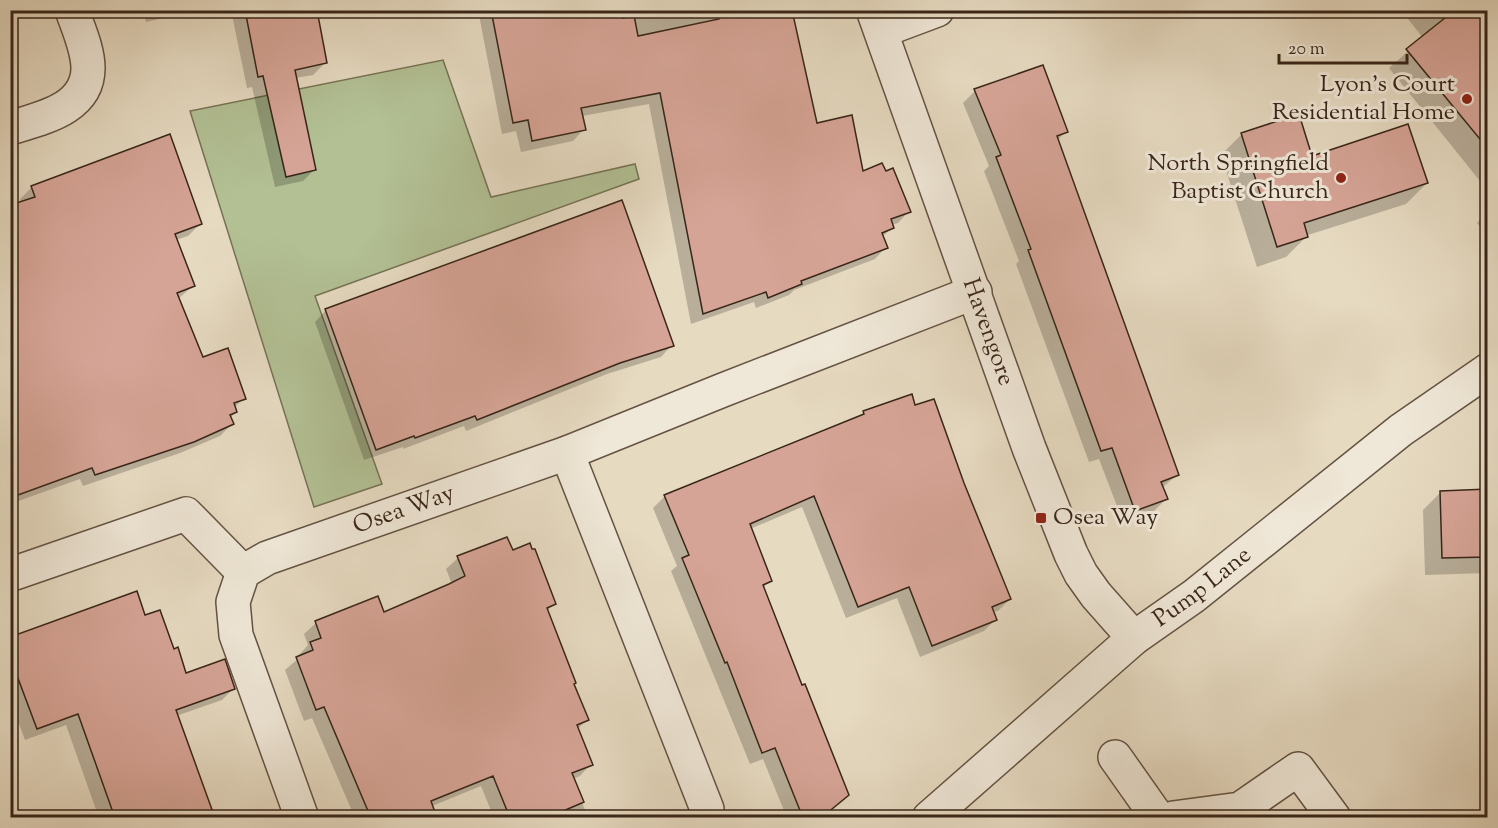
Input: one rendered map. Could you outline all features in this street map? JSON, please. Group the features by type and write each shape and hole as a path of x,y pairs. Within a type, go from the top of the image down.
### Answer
{"street":[{"path":"10,128 54,114 73,103 84,91 88,69 84,47 72,10"},
{"path":"877,21 937,10"},
{"name":"Havengore","path":"877,21 1029,448 1071,554 1081,574 1096,595 1134,638"},
{"name":"Osea Way","path":"243,572 267,558 567,453 975,292"},
{"name":"Pump Lane","path":"929,818 1134,638 1194,596 1401,430 1488,370"},
{"path":"567,453 707,809"},
{"path":"15,573 186,514 243,572 233,602 236,635 302,818"},
{"path":"1114,757 1158,818"},
{"path":"1173,818 1240,809 1298,770 1334,818"}],"green space":[{"path":"443,60 491,197 635,164 639,179 315,296 382,484 314,507 190,111"}],"building":[{"path":"245,10 317,10 327,63 295,70 316,170 286,177 263,76 258,77"},
{"path":"491,10 621,10 623,18 634,15 638,36 719,19 718,10 792,10 817,123 852,115 863,171 882,163 886,171 893,168 911,212 891,219 894,228 882,233 888,248 801,281 802,284 768,298 766,292 703,314 660,93 581,108 586,130 532,141 528,120 513,123"},
{"name":"Lyon's Court Residential Home","path":"1455,10 1488,10 1488,149 1406,49"},
{"path":"1043,65 1068,132 1057,136 1179,475 1161,482 1168,499 1135,511 1112,448 1101,451 1028,250 1031,249 996,157 1001,155 974,89"},
{"name":"North Springfield Baptist Church","path":"1299,114 1312,156 1408,124 1428,183 1304,223 1308,237 1277,247 1241,133"},
{"path":"170,134 202,224 175,234 195,286 177,293 203,357 228,348 246,399 234,403 237,412 230,415 234,424 194,442 95,475 92,468 18,495 10,475 10,205 35,197 31,186"},
{"path":"622,200 674,346 620,363 477,420 475,416 376,450 325,309"},
{"path":"912,394 915,405 934,399 964,483 1011,599 992,607 997,620 932,646 909,587 858,607 814,496 750,524 772,581 763,585 802,685 805,684 849,795 821,818 803,818 775,748 762,753 727,662 725,663 682,558 689,555 664,495 864,414 863,411"},
{"path":"1488,489 1488,557 1442,558 1440,491"},
{"path":"507,537 513,550 530,543 532,549 535,549 556,604 547,608 589,720 577,725 593,765 572,773 584,802 547,818 510,818 493,776 431,801 437,818 371,818 324,707 316,710 296,657 313,650 310,642 321,638 315,621 378,596 384,612 449,584 465,576 457,556"},
{"path":"137,591 145,615 160,610 174,649 178,647 186,673 225,659 235,689 176,710 215,818 115,818 78,714 37,729 10,657 10,637"}],"place":[{"name":"Lyon's Court Residential Home","path":"1467,99"},
{"name":"North Springfield Baptist Church","path":"1341,178"},
{"name":"Osea Way","path":"1041,518"}]}
